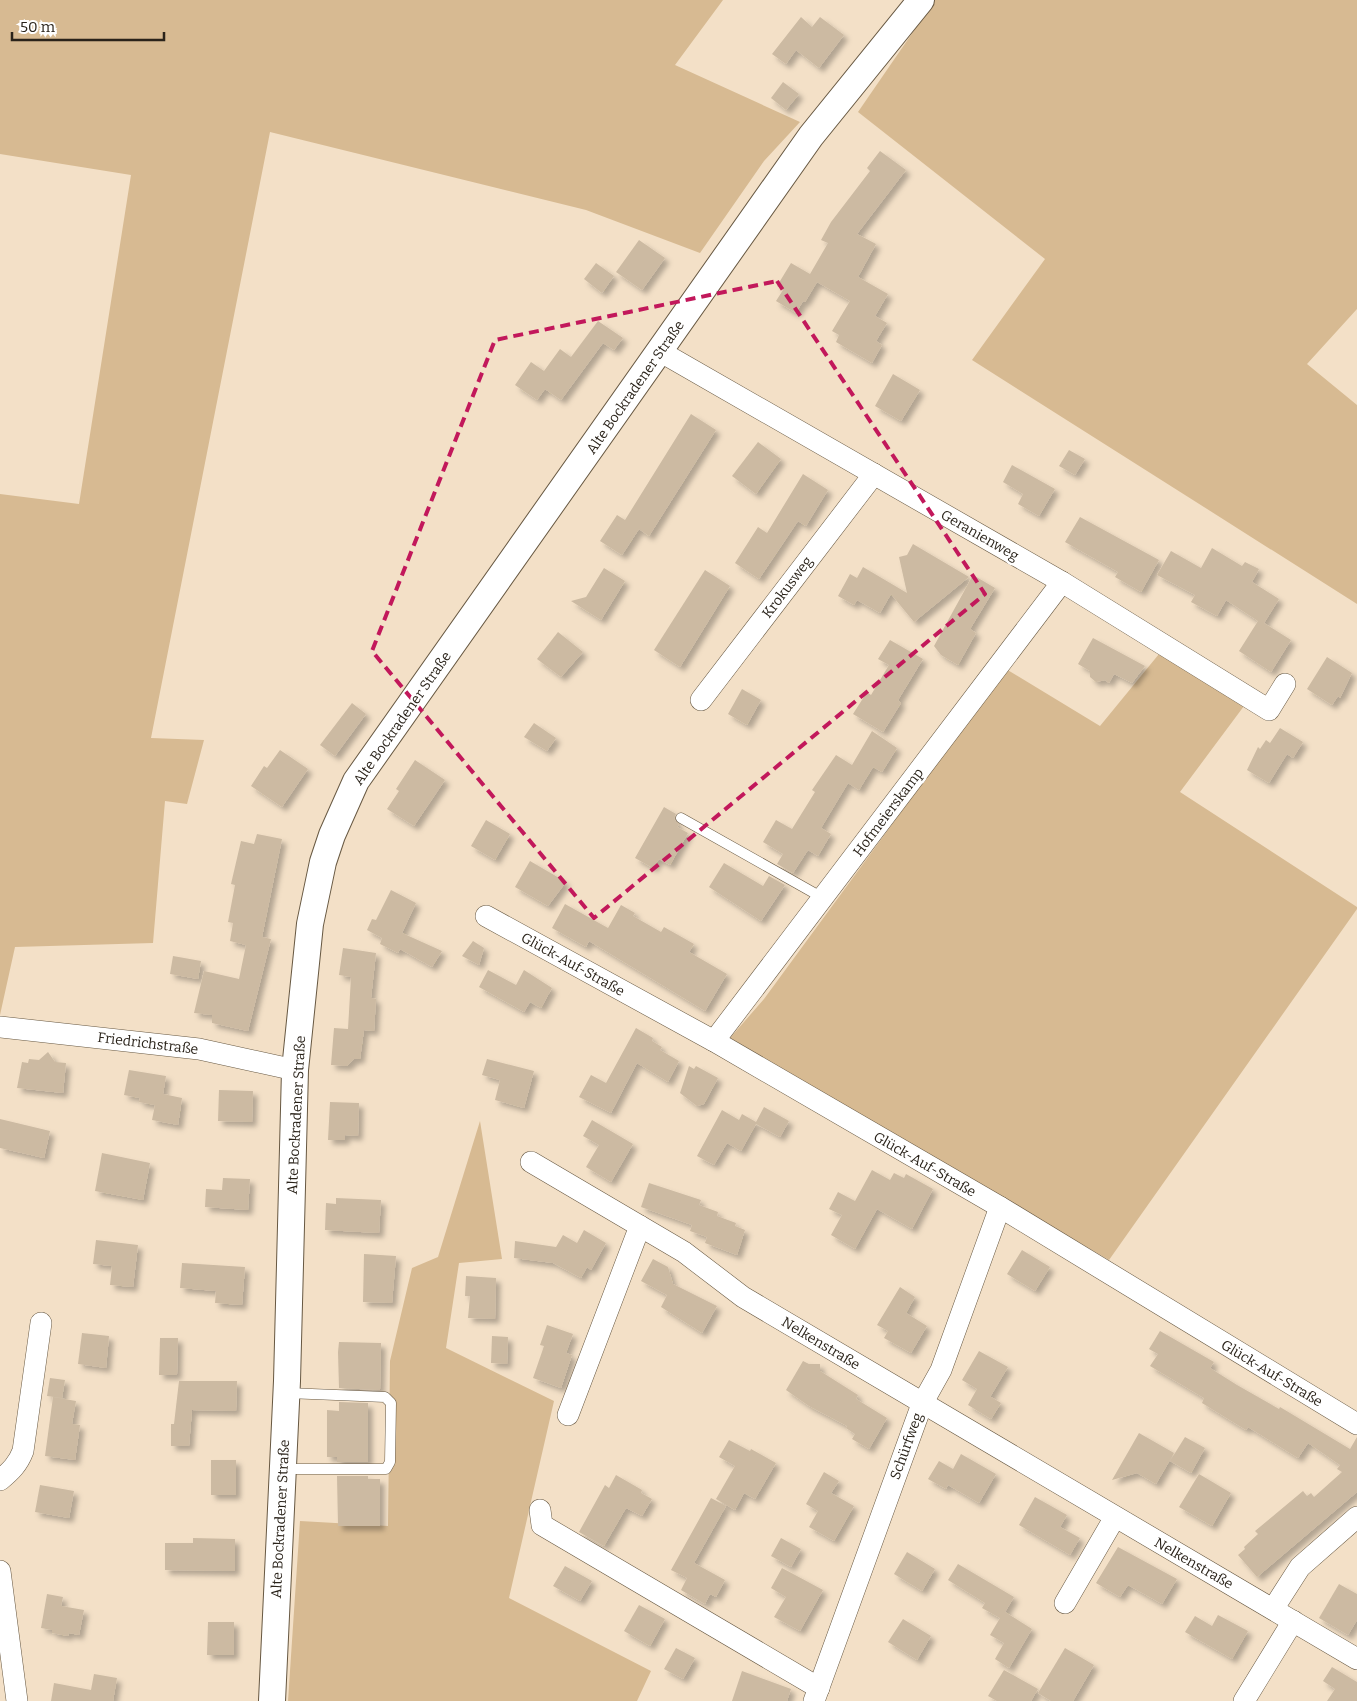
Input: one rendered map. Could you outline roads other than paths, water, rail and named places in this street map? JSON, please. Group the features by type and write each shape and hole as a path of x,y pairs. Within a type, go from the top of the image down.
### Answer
{"street":[{"name":"Alte Bockradener Straße","path":"272,1701 286,1393 295,1070 310,924 321,871 332,835 356,782 661,352 811,136 921,0"},
{"name":"Geranienweg","path":"661,352 1062,582 1269,710 1285,684"},
{"name":"Krokusweg","path":"701,700 874,474"},
{"name":"Hofmeierskamp","path":"714,1041 1062,582"},
{"name":"Glück-Auf-Straße","path":"486,916 714,1041 1000,1207 1357,1424"},
{"name":"Friedrichstraße","path":"0,1027 199,1049 295,1070"},
{"name":"Nelkenstraße","path":"531,1162 684,1252 743,1297 1357,1659"},
{"name":"Schürfweg","path":"540,1510 542,1525 817,1695 922,1404 941,1370 1000,1207"},
{"path":"568,1414 640,1226"},
{"path":"0,1480 11,1471 23,1451 41,1323"},
{"path":"1065,1604 1115,1517"},
{"path":"1274,1609 1300,1567 1357,1517"},
{"path":"0,1571 16,1701"},
{"path":"1244,1701 1293,1620"}],"lane":[{"path":"680,818 823,898"},
{"path":"283,1469 386,1469 390,1462 390,1403 385,1397 286,1393"}]}
